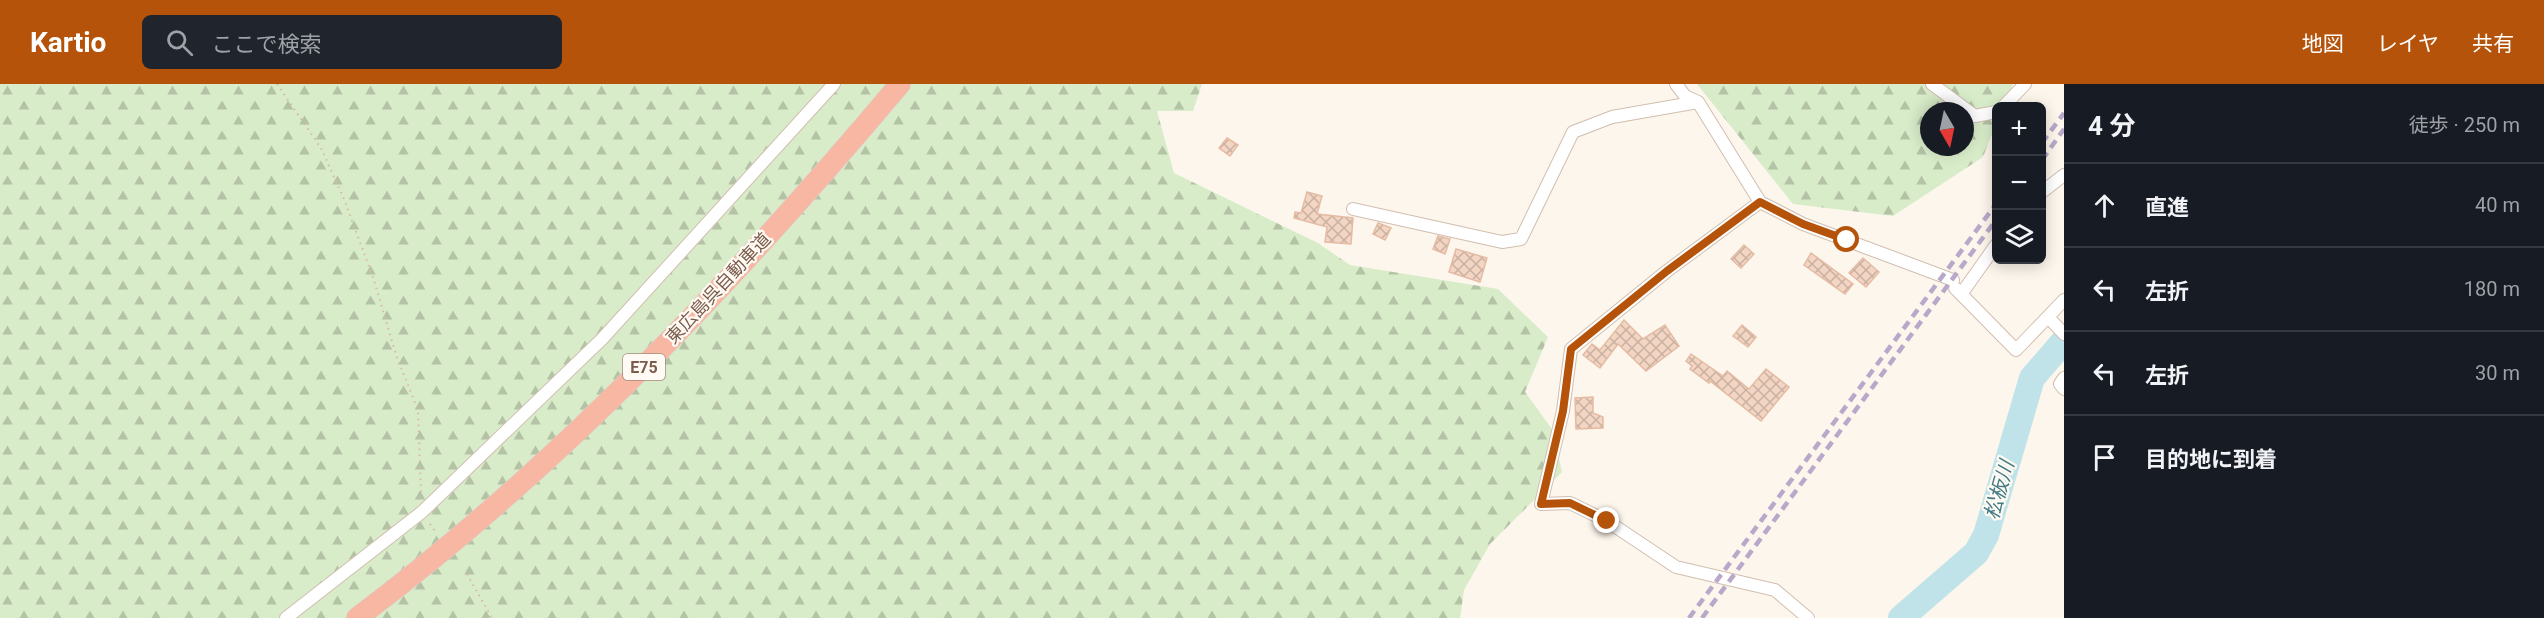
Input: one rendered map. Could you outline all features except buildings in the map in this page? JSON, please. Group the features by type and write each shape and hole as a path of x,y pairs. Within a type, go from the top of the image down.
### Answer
{"highway":[{"name":"東広島呉自動車道","path":"357,618 482,519 604,407 805,196 900,84"}],"street":[{"path":"286,618 422,512 602,339 834,84"},
{"path":"1676,84 1685,96 1698,102 1760,202 1803,224 1957,287 2016,350 2064,300"},
{"path":"1932,84 1975,116 1992,113"},
{"path":"2008,102 2025,84"},
{"path":"1353,208 1502,242 1521,239 1573,132 1612,117 1698,102"},
{"path":"2046,189 2064,175"},
{"path":"1760,202 1667,271 1571,349 1563,411 1541,504 1570,503 1607,521 1676,567 1775,590 1808,618"},
{"path":"1957,287 1992,249"},
{"path":"2048,317 2064,334"},
{"path":"2064,378 2060,384 2064,389"}],"path":[{"path":"277,84 321,148 344,199 374,280 396,355 418,410 422,512"},
{"path":"466,574 492,618"}],"green space":[{"path":"0,84 1202,84 1193,111 1157,111 1174,173 1318,243 1350,265 1498,289 1548,337 1525,392 1552,429 1562,472 1490,544 1464,590 1460,618 0,618"},
{"path":"1697,84 2013,84 2006,102 1992,102 1992,134 1983,157 1893,216 1793,204"}],"waterway":[{"name":"松板川","path":"1901,618 1976,553 1986,535 2032,378 2064,341"}],"railway":[{"path":"2046,138 2064,113"},
{"path":"2045,156 2064,129"},
{"path":"1689,618 1992,209"},
{"path":"1702,618 1992,225"}],"route":[{"path":"1607,521 1570,503 1541,504 1563,411 1571,349 1667,271 1760,202 1803,224 1847,240"}]}
